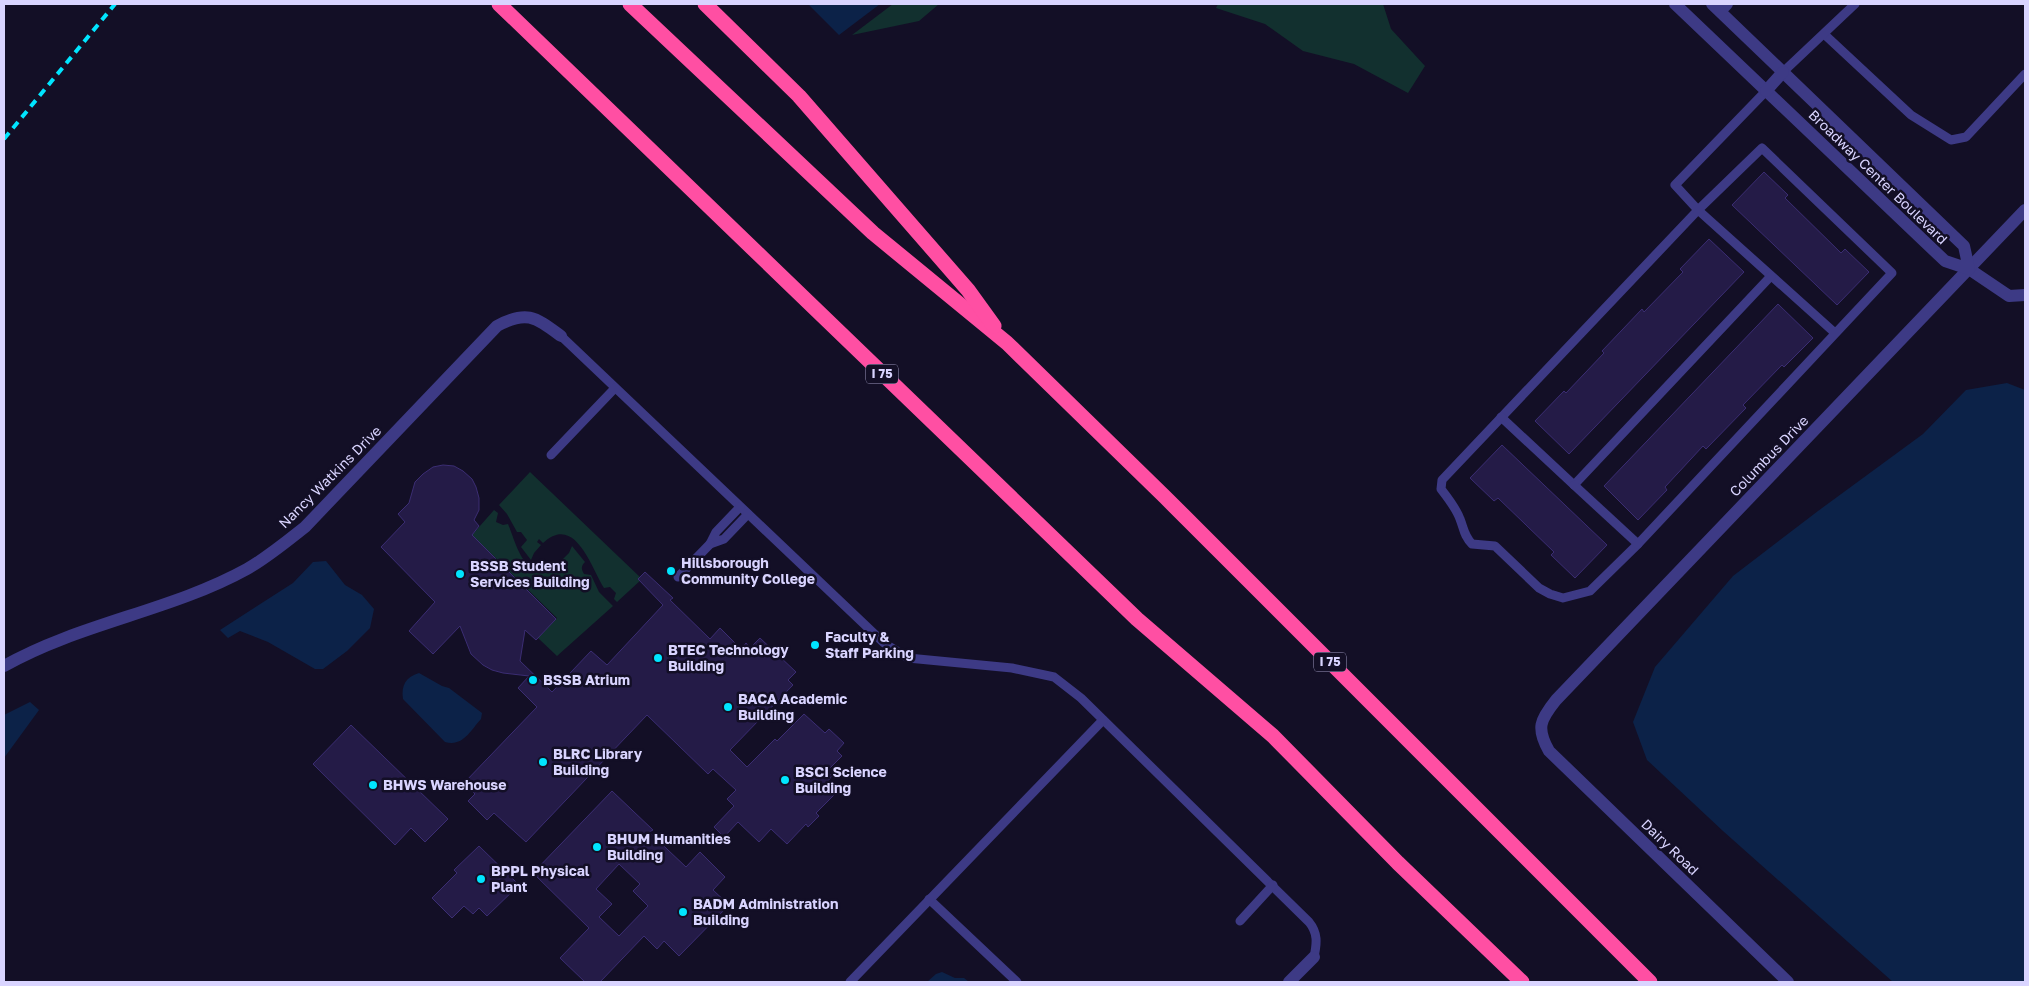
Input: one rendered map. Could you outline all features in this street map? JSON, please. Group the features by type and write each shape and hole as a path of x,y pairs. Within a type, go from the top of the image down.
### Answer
{"highway":[{"name":"I 75","path":"498,4 1137,619 1273,736 1398,863 1522,982"},
{"name":"I 75","path":"630,4 873,233 1007,343 1172,504 1650,982"},
{"path":"705,4 799,96 968,290 1007,343"}],"street":[{"name":"Broadway Center Boulevard","path":"1675,4 1945,262 1969,269 1964,246 1783,72 1720,6"},
{"path":"1766,91 1783,72"},
{"name":"Columbus Drive","path":"1540,727 1546,713 1556,700 2025,210"},
{"path":"1969,269 2009,296 2025,295"},
{"name":"Nancy Watkins Drive","path":"4,666 44,646 196,592 245,570 275,552 305,526 497,326 512,318 527,316 541,321 561,336"},
{"name":"Dairy Road","path":"1540,727 1543,740 1549,751 1788,982"},
{"path":"1289,982 1314,957"}],"lane":[{"path":"1783,72 1855,4"},
{"path":"1824,34 1911,115 1951,140 1966,137 2025,74"},
{"path":"1766,91 1675,185 1698,210 1835,334"},
{"path":"1762,148 1892,273 1638,544 1590,591 1562,598 1539,588 1495,546 1472,544 1464,536 1460,518 1453,504 1441,489 1442,480 1698,210 1762,148"},
{"path":"1574,485 1771,276"},
{"path":"561,336 884,644 908,658 1012,668 1054,677 1081,698 1315,929 1316,947 1314,957"},
{"path":"551,455 615,388"},
{"path":"1501,417 1638,544"},
{"path":"678,577 710,544 716,532 740,507"},
{"path":"710,544 724,539 748,514"},
{"path":"850,982 1103,720"},
{"path":"1240,921 1273,886"},
{"path":"930,899 1017,982"}],"green space":[{"path":"893,4 939,4 919,21 852,35"},
{"path":"1218,4 1383,4 1391,29 1425,66 1408,93 1354,64 1303,51 1265,24 1216,8"},
{"path":"530,472 642,579 617,602 614,599 616,593 610,587 604,588 581,546 573,539 564,534 554,535 543,543 539,539 537,542 541,545 531,560 521,547 527,540 521,532 517,532 507,514 499,505"},
{"path":"494,510 498,513 496,522 503,525 508,524 521,556 532,569 549,573 569,553 572,546 585,562 582,568 584,574 591,575 599,592 613,606 557,656 538,638 557,618 472,535"}],"water":[{"path":"808,4 880,4 839,35"},
{"path":"2007,383 2025,390 2025,982 1893,982 1723,831 1647,760 1633,722 1655,667 1733,576 1923,434 1966,390"},
{"path":"326,561 345,585 362,595 374,609 370,628 347,651 323,669 315,669 268,642 240,631 228,638 220,630 293,583 313,562"},
{"path":"419,673 449,688 482,713 481,719 466,737 457,742 445,742 403,699 405,682"},
{"path":"30,702 39,710 4,758 4,715"},
{"path":"942,972 955,978 964,978 969,982 927,982 936,974"}],"building":[{"path":"1764,172 1788,195 1785,198 1841,253 1845,249 1869,272 1837,305 1732,205"},
{"path":"1709,239 1744,272 1569,454 1535,421 1564,391 1566,393 1642,309 1644,312 1683,272 1680,269"},
{"path":"1778,304 1813,338 1784,367 1782,365 1743,405 1746,408 1706,449 1703,446 1665,487 1667,490 1638,520 1604,486"},
{"path":"1502,445 1607,545 1575,578 1551,555 1554,552 1498,498 1494,501 1470,478"},
{"path":"443,465 454,466 463,471 472,479 476,487 479,498 479,510 474,520 479,526 472,535 556,619 536,640 525,630 520,661 552,692 591,651 607,665 663,605 638,579 645,572 673,598 670,600 710,639 720,628 741,649 746,643 750,648 760,638 796,672 788,680 793,685 730,750 747,767 804,714 825,733 829,729 844,743 837,751 842,756 827,771 832,776 825,784 836,793 816,813 819,816 808,827 806,824 787,844 771,829 759,842 738,822 724,837 714,827 734,806 727,799 736,790 713,769 708,774 647,715 526,842 494,813 487,820 468,801 475,794 464,783 537,707 518,688 529,676 503,673 483,665 471,654 460,626 433,654 409,631 435,602 381,547 405,522 398,514 409,503 415,482 433,467"},
{"name":"BHWS Warehouse","path":"351,725 448,819 425,842 411,828 395,845 313,764"},
{"path":"612,791 653,830 649,832 686,867 700,852 725,877 713,890 729,905 679,956 664,941 657,949 644,936 600,982 585,982 560,958 589,928 533,873","holes":["619,864 640,884 633,891 648,906 619,936 599,917 612,904 596,889"]},
{"name":"BPPL Physical Plant","path":"479,846 519,885 487,916 479,908 473,914 464,906 452,918 432,898 457,873 454,870"}],"railway":[{"path":"4,139 115,4"}],"place":[{"name":"Hillsborough Community College","path":"671,571"},
{"name":"BSSB Student Services Building","path":"460,574"},
{"name":"Faculty & Staff Parking","path":"815,645"},
{"name":"BTEC Technology Building","path":"658,658"},
{"name":"BSSB Atrium","path":"533,680"},
{"name":"BACA Academic Building","path":"728,707"},
{"name":"BLRC Library Building","path":"543,762"},
{"name":"BSCI Science Building","path":"785,780"},
{"name":"BHWS Warehouse","path":"373,785"},
{"name":"BHUM Humanities Building","path":"597,847"},
{"name":"BPPL Physical Plant","path":"481,879"},
{"name":"BADM Administration Building","path":"683,912"}]}
